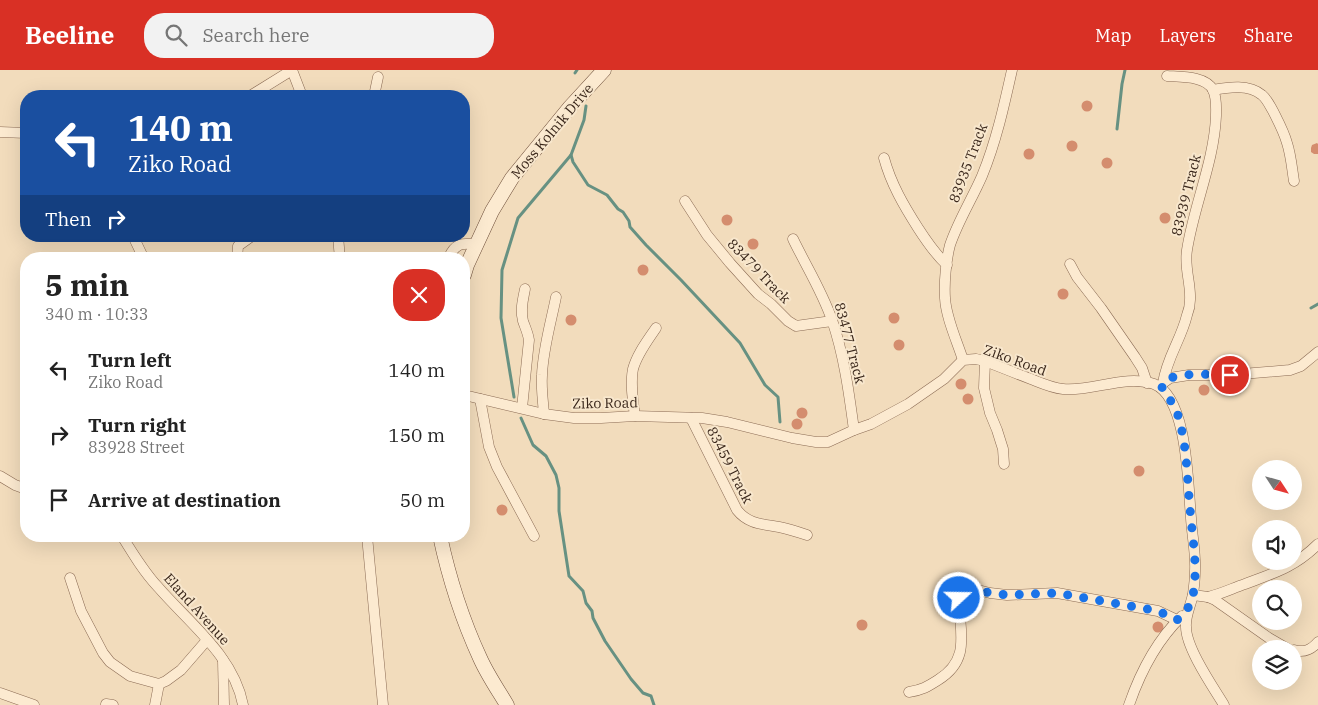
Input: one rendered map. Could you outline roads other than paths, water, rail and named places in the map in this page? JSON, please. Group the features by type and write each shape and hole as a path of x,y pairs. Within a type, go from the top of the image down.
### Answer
{"main road":[{"name":"Moss Kolnik Drive","path":"470,260 492,212 512,178 570,107 604,70"},
{"path":"441,542 447,570 480,660 507,705"}],"street":[{"path":"260,90 292,70 300,90"},
{"name":"83935 Track","path":"963,360 945,300 945,276 953,237 992,149 1012,70"},
{"path":"1196,70 1203,81"},
{"path":"1168,76 1203,81 1214,90 1243,87 1257,92 1266,100 1287,143 1294,182"},
{"path":"375,90 378,77"},
{"name":"83939 Track","path":"1162,386 1165,370 1180,338 1190,300 1186,253 1192,222 1211,154 1215,129 1216,102 1214,90"},
{"path":"0,132 20,134"},
{"path":"884,158 902,203 934,252 947,265"},
{"name":"83479 Track","path":"685,201 707,235 730,263 758,294 788,321 796,326 832,321"},
{"name":"83477 Track","path":"793,239 823,297 832,321 848,387 854,430"},
{"path":"238,252 238,246 244,242"},
{"path":"451,252 462,243 476,244"},
{"path":"1070,264 1077,277 1101,308 1142,368 1147,383"},
{"path":"522,408 529,340 521,307 525,289"},
{"path":"544,414 542,373 556,297"},
{"path":"635,416 632,392 633,369 636,360 656,328"},
{"path":"1224,705 1193,652 1188,638 1186,627 1188,610 1193,595 1195,550 1186,461 1179,419 1162,386 1170,378 1183,376 1230,375 1290,370 1301,366 1318,352"},
{"name":"Ziko Road","path":"470,396 544,414 574,418 635,416 714,419 792,438 828,442 871,424 908,404 944,378 963,360 976,359 985,361 1049,386 1063,389 1082,389 1112,383 1130,382 1162,386"},
{"path":"985,361 984,388 990,413 997,430 1004,464"},
{"path":"480,399 489,447 497,467 534,536"},
{"name":"83459 Track","path":"691,418 740,514 754,523 807,535"},
{"path":"0,476 20,487"},
{"name":"Eland Avenue","path":"126,542 157,587 223,659 237,684 243,705"},
{"path":"367,542 383,705"},
{"path":"1208,597 1274,574 1294,564 1318,544"},
{"path":"70,578 81,611 99,646 110,662 130,676 159,684 172,678 207,640"},
{"path":"909,692 923,689 950,672 955,664 960,655 962,637 959,598 966,590 974,589 1007,595 1057,593 1158,611 1177,620"},
{"path":"1193,595 1208,597 1231,610 1272,640"},
{"path":"1129,705 1158,644 1177,620 1188,610"},
{"path":"1302,651 1314,647 1318,642"},
{"path":"223,659 224,705"},
{"path":"155,705 159,684"},
{"path":"0,692 34,705"}],"waterway":[{"path":"1117,129 1125,70"},
{"path":"514,397 501,318 502,270 518,218 571,155 584,120 586,106"},
{"path":"571,155 573,162 588,185 607,195 618,209 623,212 629,221 630,227 646,245 740,343 765,385 778,397 780,422"},
{"path":"1311,308 1318,304"},
{"path":"521,418 533,445 546,456 556,475 559,488 559,511 569,576 583,591 586,603 592,611 593,618 605,641 631,679 643,693 651,696 654,705"}]}
